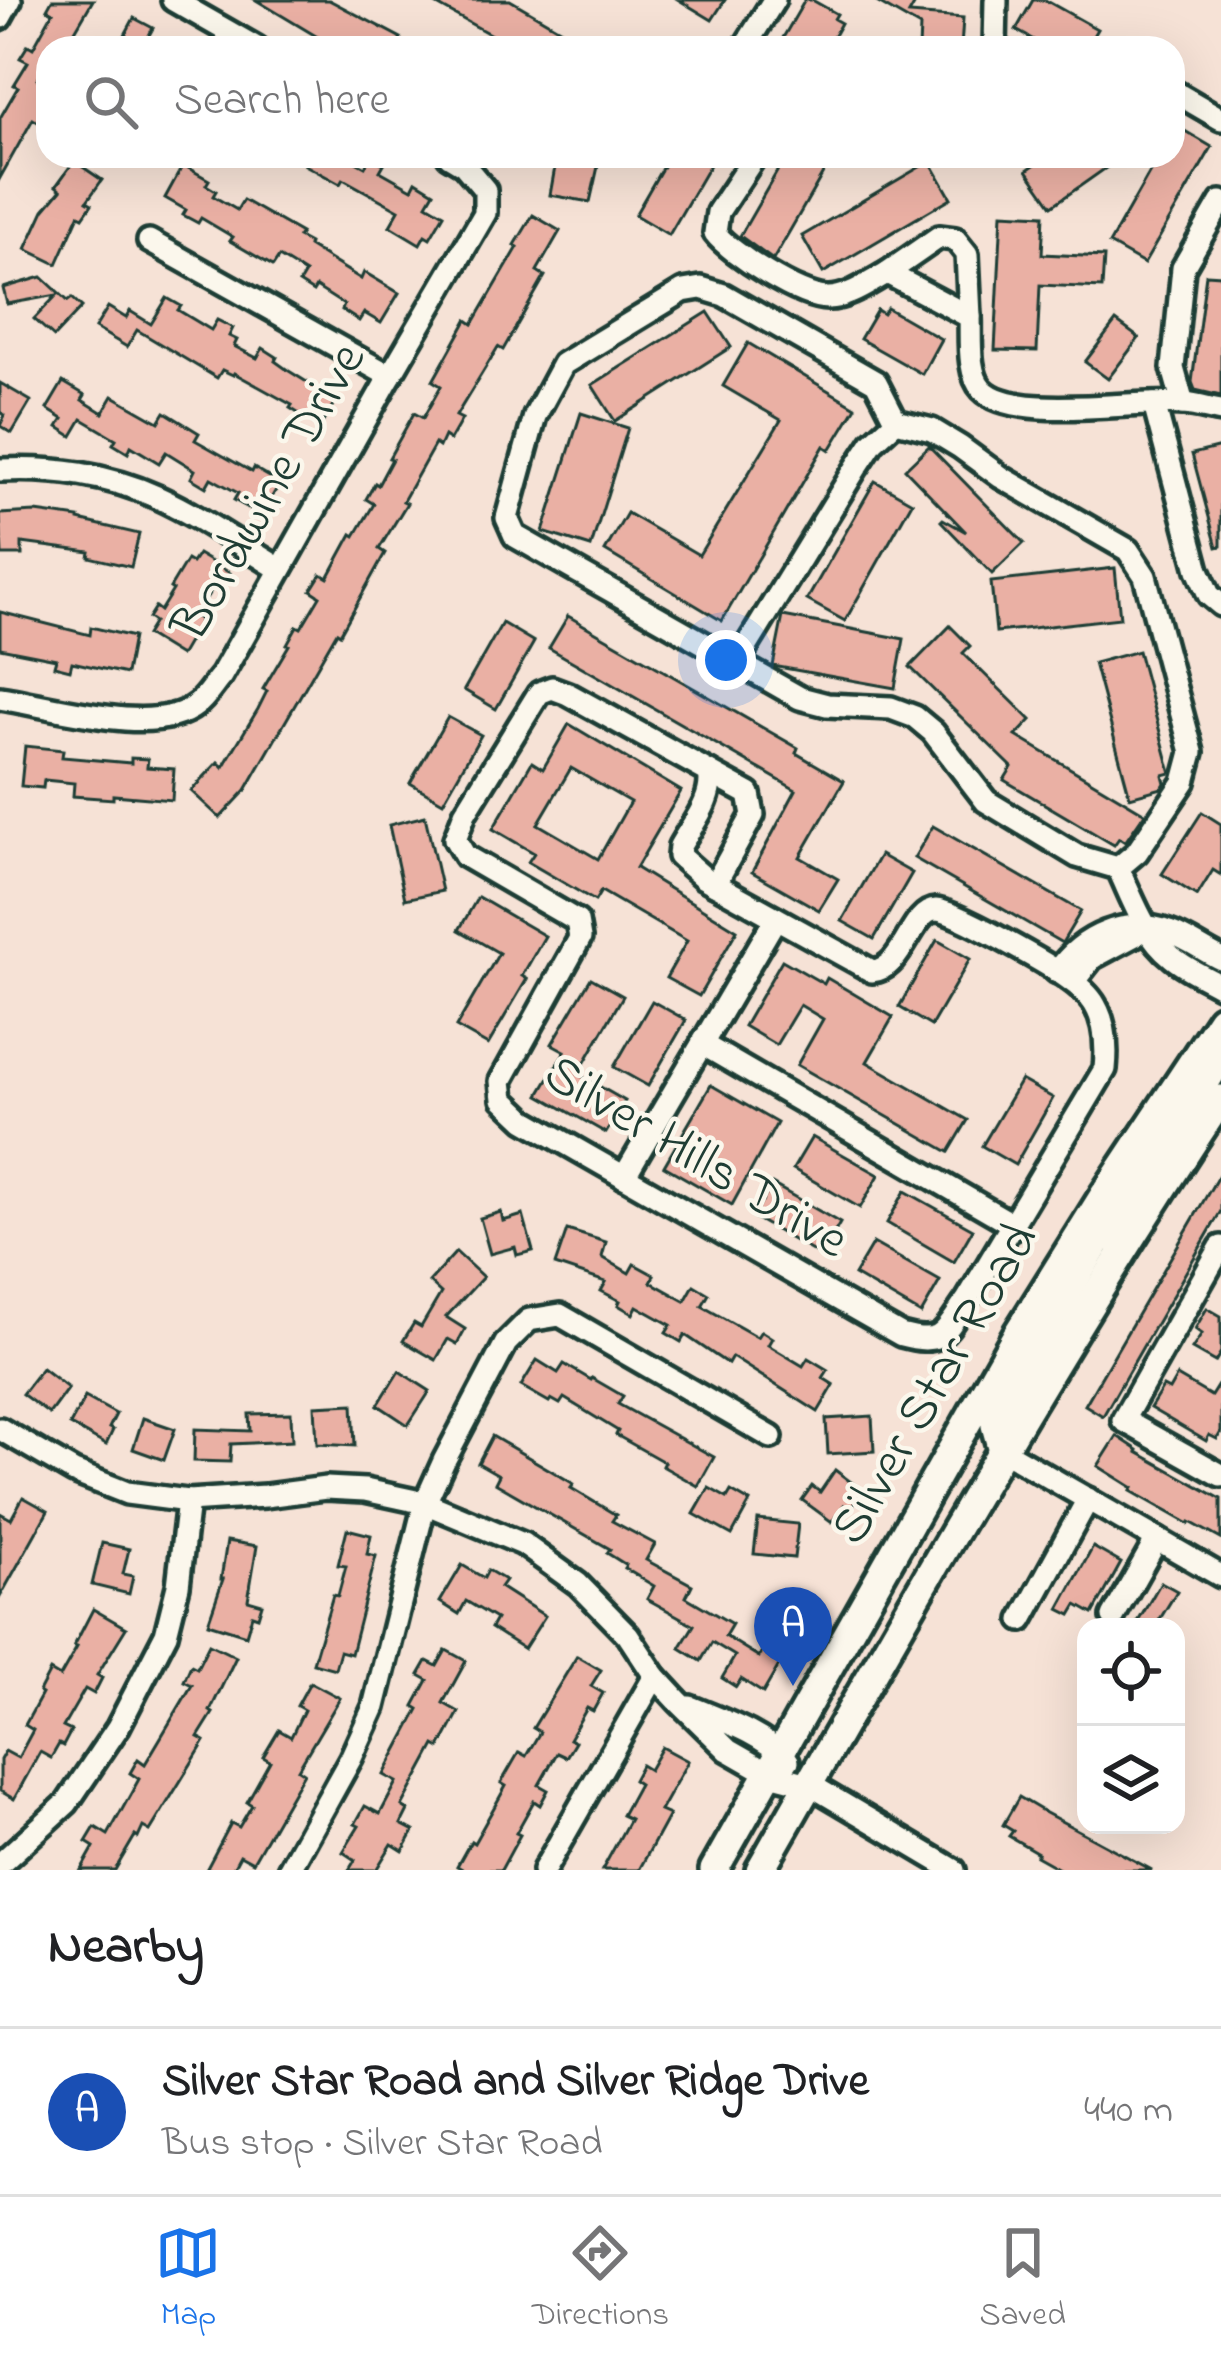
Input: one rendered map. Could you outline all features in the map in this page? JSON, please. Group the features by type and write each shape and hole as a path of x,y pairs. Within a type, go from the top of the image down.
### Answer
{"main road":[{"name":"Silver Star Road","path":"714,1870 1016,1336 1221,1019"},
{"path":"1116,1259 1126,1203 1221,1058"},
{"name":"Silver Star Road","path":"760,1870 1116,1259 1221,1099"},
{"path":"1002,1450 995,1425 997,1410 1099,1239 1103,1195"}],"street":[{"path":"0,18 10,0"},
{"path":"172,0 236,36"},
{"path":"752,36 774,0"},
{"path":"995,36 996,0"},
{"path":"1185,98 1221,119"},
{"name":"Bordwine Drive","path":"0,698 125,720 162,718 194,707 221,676 485,213 485,190 467,168"},
{"path":"746,168 718,212 715,232 724,244 799,290 825,299 887,273 939,237 955,238 967,254 974,373 982,389 999,399 1028,407 1184,404 1221,411"},
{"path":"1184,404 1173,368 1183,268 1221,202"},
{"path":"149,241 389,376"},
{"path":"887,273 970,317"},
{"path":"1118,868 1136,852 1184,782 1192,752 1145,576 1128,550 1001,477 932,430 896,421 876,382 724,295 701,288 683,291 562,364 535,416 507,518 515,536 800,698 827,705 891,708 915,717 933,732 986,801 1078,856 1118,868 1146,928 1173,959 1221,986"},
{"path":"1154,404 1198,570 1208,595 1218,603 1221,625"},
{"path":"736,664 873,442 896,421"},
{"path":"0,470 36,468 100,478 157,497 280,568"},
{"name":"Silver Hills Drive","path":"709,772 568,694 552,688 539,692 457,828 457,845 465,856 577,921 580,938 501,1081 503,1099 525,1120 901,1335 926,1342 941,1335 967,1300 1105,1069 1107,1045 1096,1006 1066,976"},
{"path":"709,772 709,795 679,856 715,884 872,971 890,964 925,914 935,910 1066,976 1071,952 1090,938 1126,928 1167,931 1221,959"},
{"path":"709,772 749,794 753,815 715,884"},
{"path":"624,1177 776,918"},
{"path":"702,1043 1012,1224"},
{"path":"1221,1247 1212,1283 1123,1420 1221,1475"},
{"path":"289,1870 374,1707 425,1503 506,1343 530,1320 560,1315 771,1436"},
{"path":"1,1433 74,1472 127,1493 188,1501 326,1488 365,1490 425,1503 523,1544 578,1584 628,1635 679,1702 739,1727 776,1764 954,1870"},
{"path":"1002,1450 1221,1576"},
{"path":"1022,1620 1088,1499"},
{"path":"0,1864 9,1839 68,1803 118,1726 166,1634 178,1586 188,1501"},
{"path":"1113,1617 1156,1539"},
{"path":"544,1870 655,1676"}],"building":[{"path":"52,0 93,0 72,36 40,36 53,12 47,9"},
{"path":"256,0 329,0 397,36 316,36"},
{"path":"428,0 510,0 572,36 493,36"},
{"path":"679,0 725,0 712,20"},
{"path":"805,0 837,14 834,19 841,23 834,36 784,36"},
{"path":"873,0 917,0 909,14 963,18 962,36 920,36 920,27"},
{"path":"1033,0 1045,0 1097,29 1093,36 1027,36 1016,30"},
{"path":"134,18 153,28 149,36 124,36"},
{"path":"36,43 36,121 0,178 0,118 28,62 20,58 28,45 33,48"},
{"path":"1185,131 1212,147 1144,264 1109,244 1152,168 1185,168"},
{"path":"69,168 84,168 102,180 87,201 92,204 83,217 79,215 57,264 26,249 44,210 61,190 56,186"},
{"path":"181,168 188,168 209,180 206,185 216,191 213,196 237,210 243,200 301,233 298,237 308,246 361,279 364,272 399,293 381,323 364,313 359,321 316,287 313,292 299,283 305,273 279,257 273,266 201,218 198,223 183,215 186,210 165,198"},
{"path":"311,168 382,168 412,189 416,181 434,192 427,204 444,214 430,238 425,235 420,244 390,226 399,210 343,179 340,184"},
{"path":"555,168 598,168 590,202 550,195"},
{"path":"662,168 708,168 669,235 635,215"},
{"path":"779,168 826,168 773,260 740,236"},
{"path":"918,168 934,168 951,198 823,273 802,236"},
{"path":"1030,168 1106,168 1052,206"},
{"path":"1002,213 1044,215 1042,254 1104,257 1102,288 1040,285 1037,351 995,350"},
{"path":"533,215 560,231 537,271 545,276 503,350 498,347 456,416 462,419 450,440 444,436 439,447 435,444 379,549 385,553 340,634 337,632 246,790 220,818 191,791 218,762 223,767 258,709 287,644 320,596 311,590 321,574 328,578 374,504 366,499 378,485 414,413 423,418 441,386 433,381 467,320 473,324"},
{"path":"1206,274 1221,275 1221,396 1195,390 1192,382"},
{"path":"42,277 82,307 54,337 34,319 57,295 7,304 3,288"},
{"path":"167,298 211,330 217,320 233,328 229,336 237,340 234,346 257,358 263,348 289,371 336,400 320,427 292,405 234,373 222,370 217,378 137,330 127,347 95,328 108,307 126,318 130,311 151,324"},
{"path":"887,308 941,339 922,374 860,339 877,310 883,314"},
{"path":"708,312 731,347 615,421 592,385"},
{"path":"1116,321 1139,338 1108,379 1085,362"},
{"path":"748,343 856,407 830,450 824,446 722,621 605,551 627,513 699,555 781,420 723,386"},
{"path":"63,382 103,413 113,396 159,422 165,412 199,433 195,440 280,483 266,507 255,501 250,509 234,500 238,493 211,478 206,487 191,478 195,470 166,452 159,463 131,446 128,453 113,444 116,439 82,419 72,436 58,427 63,419 47,409"},
{"path":"0,383 31,401 12,433 0,426 5,415 0,412"},
{"path":"581,413 628,428 591,547 543,532"},
{"path":"929,446 1024,543 992,574 941,521 966,532 905,469"},
{"path":"1221,447 1221,546 1217,547 1192,454"},
{"path":"875,481 912,502 845,621 807,600"},
{"path":"36,512 139,534 131,567 89,557 90,552 22,543 22,555 2,555 0,514"},
{"path":"198,554 230,573 221,588 215,584 195,616 201,620 180,656 146,635 154,622 148,618 155,607 160,611 187,560 192,563"},
{"path":"1115,568 1120,618 996,632 991,582"},
{"path":"0,612 90,635 91,627 133,637 126,674 72,662 70,670 54,666 56,659 0,648"},
{"path":"568,616 798,748 796,753 844,781 800,857 838,879 819,910 752,872 796,790 549,648"},
{"path":"783,616 904,639 895,688 773,666"},
{"path":"502,623 534,642 496,709 464,690"},
{"path":"950,626 970,646 963,653 1031,720 1016,736 1145,813 1125,842 1119,838 1114,845 1004,780 1012,767 910,667"},
{"path":"1138,651 1171,773 1163,775 1162,788 1130,797 1094,663"},
{"path":"448,717 481,735 443,802 410,783"},
{"path":"569,724 681,791 636,868 737,930 699,996 666,978 687,941 601,891 595,901 528,862 534,853 493,829 532,762 543,769","holes":["571,768 630,802 598,859 538,824"]},
{"path":"25,746 63,750 62,757 131,763 131,758 148,759 147,767 174,769 172,800 73,796 74,783 44,780 43,788 21,786"},
{"path":"1202,812 1221,824 1221,875 1213,870 1197,896 1162,874"},
{"path":"425,816 442,891 405,899 389,825"},
{"path":"933,826 1081,911 1062,943 914,858"},
{"path":"880,855 912,873 874,939 842,921"},
{"path":"478,897 545,936 522,976 527,979 488,1045 456,1027 499,953 459,930"},
{"path":"937,940 970,959 931,1026 899,1007"},
{"path":"782,960 824,984 827,978 893,1017 867,1062 968,1120 949,1152 797,1065 823,1019 800,1005 776,1045 744,1026"},
{"path":"591,978 623,996 578,1074 625,1101 606,1133 539,1095 565,1051 552,1044"},
{"path":"652,1001 686,1020 648,1086 614,1067"},
{"path":"1021,1080 1053,1098 1015,1165 982,1146"},
{"path":"711,1085 777,1123 732,1205 664,1166"},
{"path":"812,1137 879,1175 860,1208 793,1169"},
{"path":"1221,1171 1221,1211 1103,1416 1085,1405"},
{"path":"772,1184 840,1223 821,1256 753,1217"},
{"path":"905,1191 973,1229 954,1262 887,1223"},
{"path":"501,1212 503,1221 523,1215 533,1251 517,1255 515,1247 490,1254 480,1218"},
{"path":"567,1230 606,1242 602,1257 629,1273 634,1264 654,1275 651,1282 685,1301 694,1285 709,1294 702,1306 757,1337 761,1331 772,1338 768,1345 803,1366 808,1358 828,1370 823,1378 834,1385 818,1412 732,1357 728,1364 685,1335 681,1342 666,1333 671,1325 637,1306 633,1314 618,1305 620,1301 601,1291 606,1282 555,1265"},
{"path":"873,1243 940,1281 921,1314 854,1275"},
{"path":"456,1252 483,1277 446,1317 465,1329 457,1344 448,1339 436,1360 403,1341 414,1323 421,1327 441,1293 429,1282"},
{"path":"1207,1308 1221,1316 1221,1352 1215,1362 1192,1349 1202,1334 1195,1329"},
{"path":"537,1360 558,1373 564,1364 592,1378 623,1396 618,1404 714,1457 698,1486 564,1398 560,1404 549,1402 521,1386"},
{"path":"42,1368 68,1388 49,1414 22,1394"},
{"path":"399,1371 430,1391 408,1425 378,1405"},
{"path":"1177,1376 1211,1396 1221,1380 1217,1439 1209,1435 1206,1441 1150,1408 1163,1387 1169,1390"},
{"path":"85,1397 116,1414 106,1445 70,1425"},
{"path":"353,1404 355,1446 317,1444 315,1406"},
{"path":"291,1413 292,1441 231,1444 230,1462 194,1461 195,1429 250,1431 249,1414"},
{"path":"872,1416 874,1451 828,1454 826,1419"},
{"path":"143,1418 175,1429 164,1460 133,1449"},
{"path":"492,1436 574,1484 571,1488 616,1515 612,1521 655,1544 646,1560 692,1585 686,1597 732,1624 725,1636 759,1657 767,1644 785,1655 763,1693 741,1679 736,1687 722,1678 735,1656 712,1642 701,1661 680,1648 694,1625 647,1599 654,1586 624,1568 607,1553 610,1549 495,1483 499,1475 478,1463"},
{"path":"1117,1436 1221,1499 1221,1539 1131,1491 1098,1466"},
{"path":"835,1470 863,1491 832,1522 802,1500 812,1486 820,1492"},
{"path":"709,1488 727,1498 731,1491 750,1502 732,1535 694,1514"},
{"path":"23,1497 48,1511 0,1597 0,1513 11,1519"},
{"path":"758,1520 798,1524 794,1558 754,1554"},
{"path":"347,1529 371,1535 367,1554 376,1556 351,1654 340,1651 335,1669 313,1663 346,1566 338,1565"},
{"path":"227,1541 257,1546 248,1600 262,1604 258,1617 252,1615 246,1635 208,1623 223,1579"},
{"path":"102,1543 129,1549 123,1574 133,1576 129,1594 92,1585"},
{"path":"1093,1547 1121,1563 1093,1614 1077,1605 1071,1615 1059,1609"},
{"path":"462,1565 484,1578 488,1570 505,1580 500,1587 545,1616 524,1649 491,1628 496,1619 466,1601 459,1614 440,1602"},
{"path":"1161,1582 1177,1591 1160,1618 1140,1618"},
{"path":"93,1609 126,1628 97,1675 102,1678 94,1694 85,1689 63,1727 71,1731 63,1746 59,1744 51,1758 40,1752 14,1799 0,1791 0,1760 5,1751 18,1758 33,1730 25,1725 39,1692 50,1671 60,1677"},
{"path":"209,1644 236,1657 198,1737 205,1741 150,1831 143,1827 115,1870 81,1870 94,1847 86,1842 95,1827 108,1835 139,1779 130,1773 138,1759 145,1764 192,1685 184,1681 191,1665 197,1668"},
{"path":"446,1650 466,1661 443,1703 459,1712 402,1806 408,1810 401,1824 414,1831 403,1851 392,1844 376,1870 349,1870 355,1860 343,1852 359,1826 355,1824 365,1806 380,1814 397,1782 384,1775 419,1709 414,1706 428,1680 419,1675 427,1661 437,1666"},
{"path":"577,1656 601,1670 591,1686 603,1693 593,1711 587,1708 569,1739 575,1742 566,1757 557,1753 539,1785 548,1790 540,1805 534,1801 501,1870 464,1870 457,1866 506,1786 501,1783 519,1752 526,1756 540,1732 533,1728"},
{"path":"310,1682 340,1698 298,1769 304,1773 253,1862 240,1855 232,1870 206,1870 231,1823 239,1827 252,1805 247,1802 270,1761 263,1757 279,1730 291,1737 304,1710 297,1706"},
{"path":"662,1747 688,1761 660,1811 669,1815 639,1870 602,1870 630,1819 622,1815 639,1784 633,1780 641,1765 649,1770"},
{"path":"1019,1797 1077,1830 1077,1834 1152,1870 1061,1870 1009,1836 1013,1831 1003,1825"}],"place":[{"name":"Silver Star Road and Silver Ridge Drive","path":"793,1686"}]}
